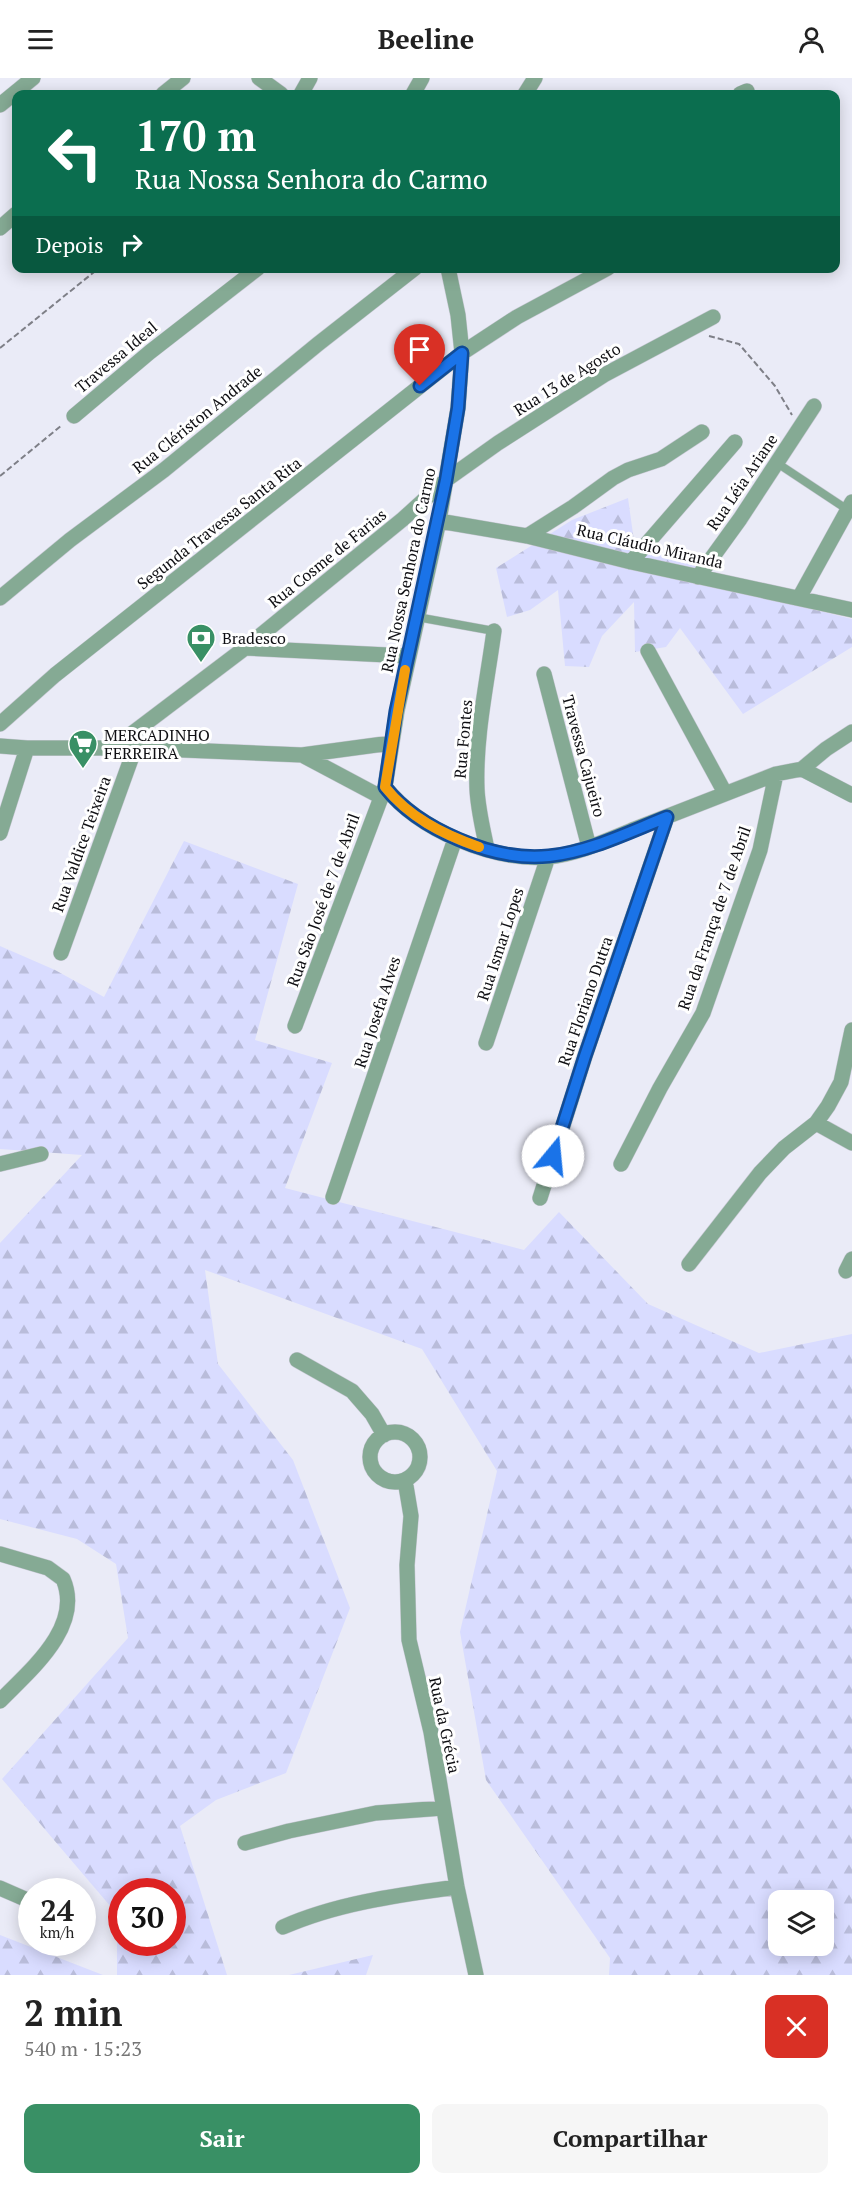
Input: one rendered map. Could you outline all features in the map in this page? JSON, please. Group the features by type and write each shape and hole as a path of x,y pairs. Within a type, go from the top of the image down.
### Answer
{"street":[{"path":"18,90 33,78"},
{"path":"168,90 183,78"},
{"path":"260,78 276,90"},
{"path":"0,105 12,95"},
{"path":"0,228 12,218"},
{"name":"Travessa Ideal","path":"74,416 150,352 252,273"},
{"name":"Rua Clériston Andrade","path":"0,598 70,540 164,470 409,273"},
{"name":"Rua Nossa Senhora do Carmo","path":"383,792 416,616 439,521 458,408 462,353 458,315 449,273"},
{"name":"Segunda Travessa Santa Rita","path":"2,716 462,353 517,318 599,273"},
{"name":"Rua 13 de Agosto","path":"446,480 498,443 604,375 713,317"},
{"name":"Rua Léia Ariane","path":"698,577 814,406"},
{"path":"528,536 613,478 628,470 661,459 702,432"},
{"path":"631,561 735,442"},
{"name":"Rua Cosme de Farias","path":"113,748 245,648 403,519 446,480"},
{"path":"799,598 850,506"},
{"name":"Rua Cláudio Miranda","path":"439,521 528,536 698,577 852,610"},
{"name":"Rua Fontes","path":"487,849 480,818 478,778 483,712 494,631"},
{"path":"245,648 408,656"},
{"path":"648,651 725,793"},
{"name":"Travessa Cajueiro","path":"544,674 589,847"},
{"path":"302,755 383,792 413,815 455,838 487,849 548,857 589,847 776,774 802,769 826,749 852,732"},
{"path":"0,746 135,748 302,755 391,744"},
{"path":"0,833 27,748"},
{"name":"Rua Valdice Teixeira","path":"61,953 135,748"},
{"path":"802,769 852,795"},
{"name":"Rua da França de 7 de Abril","path":"621,1164 660,1088 704,1013 760,850 776,774"},
{"name":"Rua São José de 7 de Abril","path":"295,1026 383,792"},
{"name":"Rua Floriano Dutra","path":"540,1198 585,1056 667,817"},
{"name":"Rua Josefa Alves","path":"333,1197 455,838"},
{"name":"Rua Ismar Lopes","path":"486,1043 548,857"},
{"path":"689,1264 760,1173 784,1148 816,1123 841,1082 852,1030"},
{"path":"816,1123 852,1143"},
{"path":"0,1164 41,1154"},
{"path":"297,1360 352,1391 372,1414 384,1435"},
{"path":"399,1432 413,1439 417,1446 420,1461 417,1469 405,1480 388,1481 375,1471 371,1454 377,1440 384,1435 399,1432"},
{"name":"Rua da Grécia","path":"405,1480 411,1516 407,1565 409,1640 431,1732 457,1887 476,1975"},
{"path":"0,1554 48,1568 60,1576 65,1585 67,1599 65,1618 57,1637 0,1701"},
{"path":"245,1843 366,1815 443,1808"},
{"path":"283,1927 298,1920 343,1907 457,1887"},
{"path":"0,1888 18,1896"}],"lane":[{"path":"777,463 850,506"},
{"path":"416,616 494,631"}],"path":[{"path":"0,348 93,273"},
{"path":"687,330 739,344 775,386 800,428"},
{"name":"Travessa Ideal","path":"0,476 74,416"}],"green space":[{"path":"628,498 634,541 787,603 852,619 852,647 743,714 680,628 666,647 635,652 634,602 602,636 589,667 565,666 558,590 530,610 507,617 496,568 572,520"},
{"path":"184,841 298,884 255,1040 332,1063 285,1188 524,1250 559,1212 648,1304 759,1353 852,1334 852,1975 609,1975 610,1958 486,1780 460,1632 497,1471 422,1349 205,1270 218,1364 293,1460 350,1608 286,1773 216,1800 180,1826 227,1975 117,1975 117,1956 186,1956 186,1878 108,1878 108,1903 96,1889 96,1878 86,1878 2,1779 128,1638 116,1564 77,1539 0,1519 0,1243 82,1155 0,1149 0,946 55,970 104,997"},
{"path":"0,1935 18,1942 18,1956 54,1956 103,1975 0,1975"},
{"path":"373,1955 366,1975 289,1975"}],"slow traffic":[{"path":"405,670 396,711 385,787 397,802 413,815 455,838 479,847"}],"place":[{"name":"Bradesco","path":"201,664"},
{"name":"MERCADINHO FERREIRA","path":"83,770"}],"route":[{"path":"420,386 462,353 458,408 439,521 396,711 385,787 397,802 413,815 455,838 487,849 521,855 548,857 589,847 667,817 553,1156"}]}
